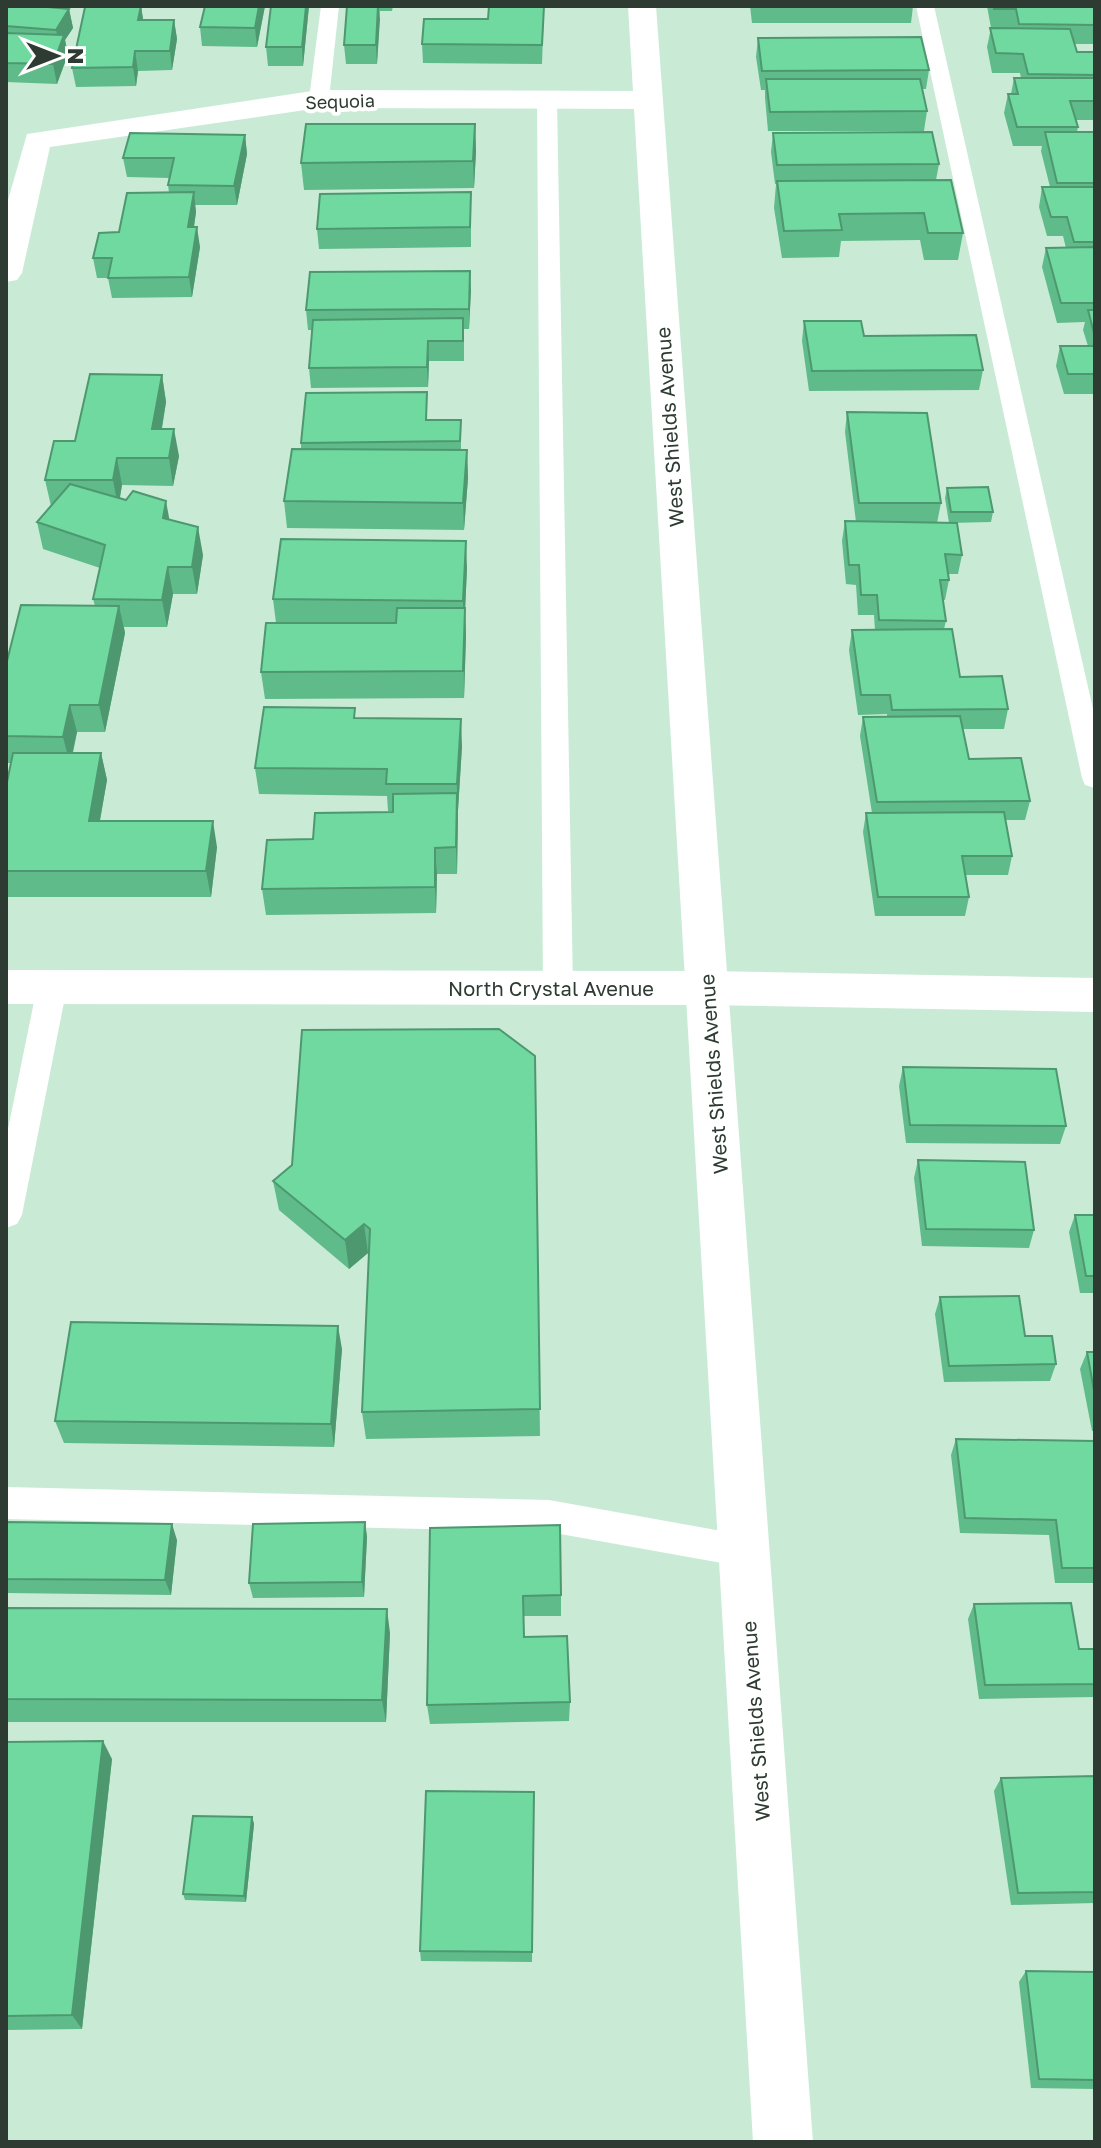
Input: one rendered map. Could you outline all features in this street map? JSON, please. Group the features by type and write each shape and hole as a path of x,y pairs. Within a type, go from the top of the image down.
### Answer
{"main road":[{"name":"West Shields Avenue","path":"642,6 783,2142"},
{"name":"Sequoia","path":"6,273 37,140 319,99 647,100"},
{"name":"North Crystal Avenue","path":"6,987 707,988 1095,995"}],"lane":[{"path":"319,99 330,6"},
{"path":"925,6 1095,778"},
{"path":"547,100 558,988"},
{"path":"6,1215 19,1083 52,987"},
{"path":"6,1503 549,1516 744,1551"}],"building":[{"path":"6,6 69,9 56,30 6,26"},
{"path":"141,6 138,20 174,20 170,51 135,51 133,67 72,68 85,7"},
{"path":"205,6 259,6 255,28 200,27"},
{"path":"271,6 306,6 302,47 266,47"},
{"path":"347,6 378,6 376,45 344,45"},
{"path":"489,6 544,6 542,45 422,44 424,19 488,19"},
{"path":"994,6 1094,6 1095,25 1019,24 1016,9 994,9"},
{"path":"990,28 1070,29 1077,52 1095,52 1095,75 1028,74 1023,54 996,53"},
{"path":"6,33 64,35 53,64 6,63"},
{"path":"921,37 929,70 762,71 758,38"},
{"path":"1014,78 1095,78 1095,101 1070,101 1078,127 1017,127 1008,94 1018,94"},
{"path":"766,79 920,79 927,111 770,112"},
{"path":"306,124 475,124 473,161 301,163"},
{"path":"932,132 939,164 777,165 773,133"},
{"path":"1045,132 1095,132 1095,183 1057,183"},
{"path":"130,133 245,135 234,186 168,185 174,158 123,158"},
{"path":"951,180 963,233 928,233 924,213 839,214 842,230 784,231 777,181"},
{"path":"1042,187 1095,187 1095,242 1074,242 1067,217 1051,217"},
{"path":"194,192 188,227 197,227 189,277 108,278 112,258 93,258 99,233 119,232 127,193"},
{"path":"471,192 470,227 317,229 320,194"},
{"path":"1095,247 1095,303 1061,303 1046,248"},
{"path":"470,271 469,309 306,310 310,272"},
{"path":"1088,310 1095,310 1095,337"},
{"path":"463,318 463,341 428,341 427,367 309,368 313,320"},
{"path":"804,321 861,321 864,336 976,335 983,370 812,371"},
{"path":"1060,346 1095,346 1095,374 1068,374"},
{"path":"90,374 162,375 152,429 174,429 169,458 117,458 113,480 45,480 54,441 75,441"},
{"path":"427,392 426,420 461,420 460,441 301,443 306,393"},
{"path":"847,412 927,413 941,503 859,503"},
{"path":"292,449 467,450 463,503 284,501"},
{"path":"70,484 126,500 133,491 166,501 163,518 198,527 192,567 168,567 162,600 93,599 105,545 37,522"},
{"path":"988,487 993,512 951,512 947,488"},
{"path":"845,521 957,523 962,555 945,554 949,580 940,580 946,621 879,620 877,595 861,595 859,565 849,565"},
{"path":"281,539 466,541 463,601 273,599"},
{"path":"21,605 119,606 99,705 70,705 63,737 6,736 6,665"},
{"path":"397,608 465,608 463,671 261,672 266,623 396,623"},
{"path":"952,629 960,677 1002,676 1008,709 892,710 890,695 861,695 852,630"},
{"path":"264,707 355,708 354,718 461,719 457,784 386,784 387,769 255,768"},
{"path":"960,716 969,759 1021,758 1030,801 877,802 863,717"},
{"path":"13,753 101,753 89,821 213,821 206,871 6,871 6,787"},
{"path":"457,793 456,847 435,848 435,887 262,889 267,840 313,839 315,813 393,812 393,794"},
{"path":"1004,812 1012,856 962,856 969,897 878,897 866,813"},
{"path":"499,1029 535,1056 540,1409 362,1412 370,1229 364,1224 345,1240 273,1181 292,1165 302,1030"},
{"path":"903,1067 1056,1069 1066,1126 910,1125"},
{"path":"918,1160 1025,1162 1034,1230 926,1229"},
{"path":"1075,1215 1095,1215 1095,1276 1086,1276"},
{"path":"1019,1296 1025,1336 1052,1336 1056,1364 949,1366 940,1297"},
{"path":"71,1322 338,1326 331,1424 55,1421"},
{"path":"1087,1352 1095,1352 1095,1396"},
{"path":"956,1439 1095,1441 1095,1568 1062,1568 1056,1520 965,1518"},
{"path":"6,1522 172,1524 165,1580 6,1579"},
{"path":"365,1522 362,1582 249,1583 253,1524"},
{"path":"560,1525 561,1595 523,1596 524,1637 567,1636 570,1702 427,1705 430,1528"},
{"path":"1071,1603 1079,1649 1095,1649 1095,1684 985,1685 974,1604"},
{"path":"6,1608 387,1609 382,1700 6,1699"},
{"path":"103,1741 72,2015 6,2016 6,1742"},
{"path":"1095,1776 1095,1892 1018,1893 1001,1778"},
{"path":"426,1791 534,1792 532,1952 420,1951"},
{"path":"193,1816 252,1817 244,1896 183,1894"},
{"path":"1026,1971 1095,1972 1095,2080 1039,2079"}]}
